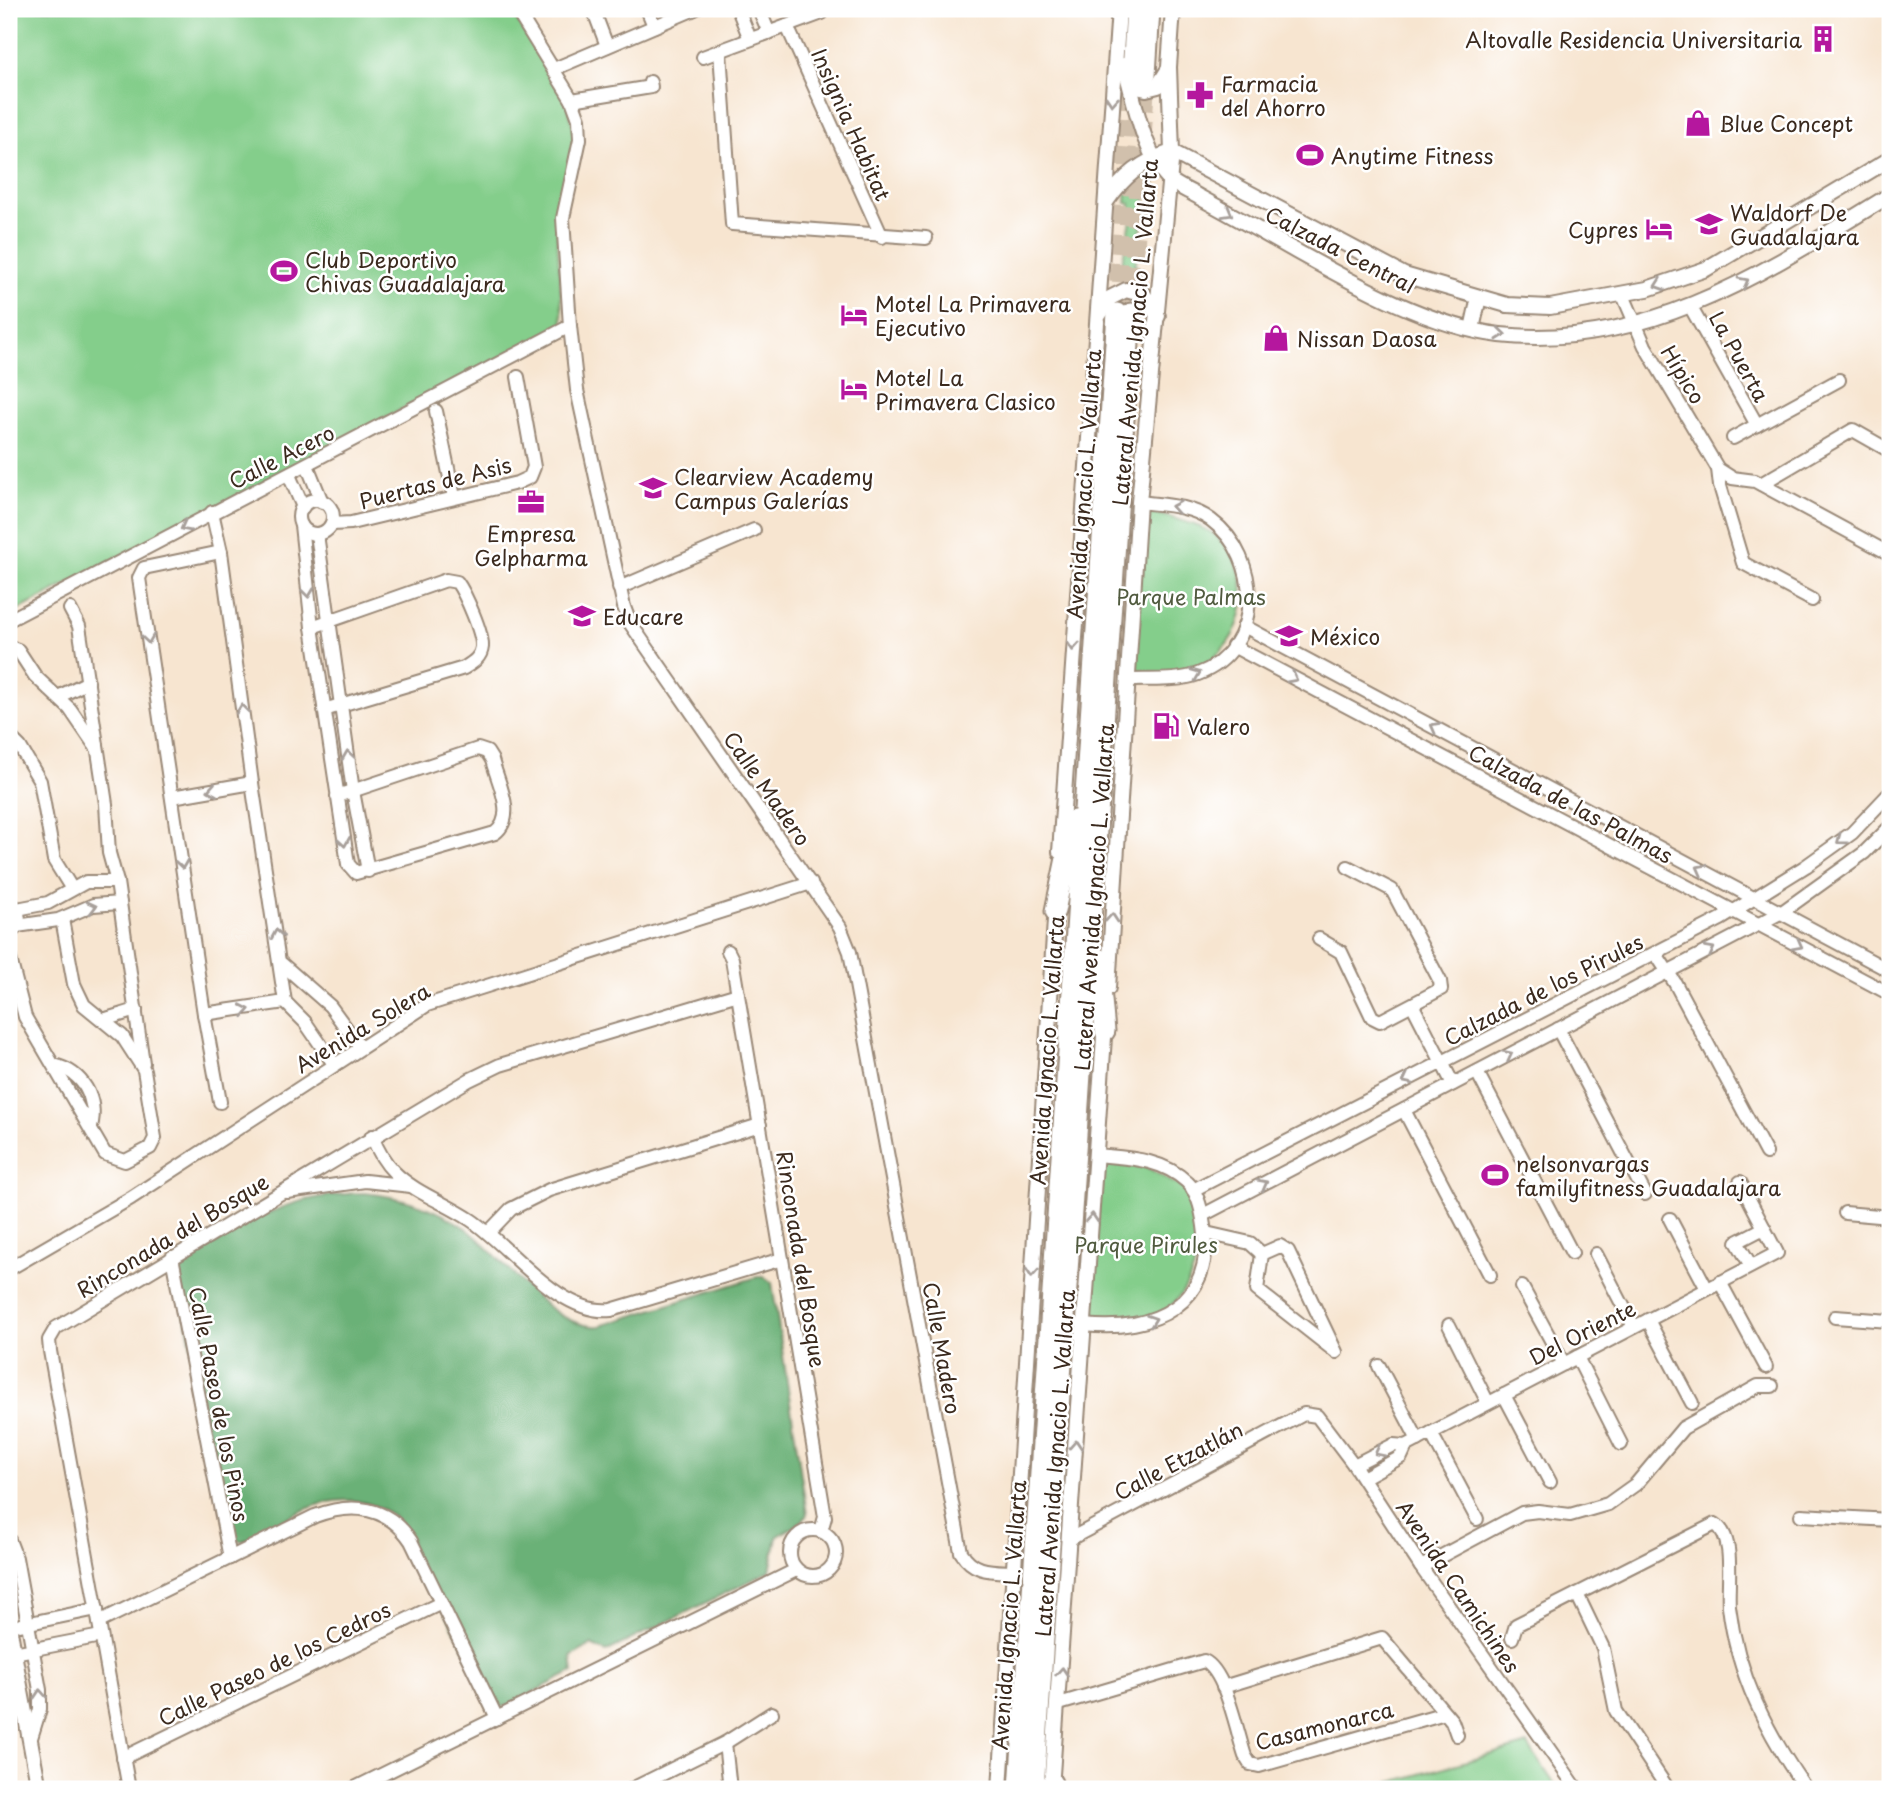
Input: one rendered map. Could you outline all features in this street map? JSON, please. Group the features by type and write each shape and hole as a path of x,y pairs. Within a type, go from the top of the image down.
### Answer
{"highway":[{"path":"1136,9 1136,79"},
{"path":"1136,79 1150,9"},
{"name":"Avenida Ignacio L. Vallarta","path":"1019,1789 1089,747 1124,313 1047,1788"},
{"path":"1055,911 1089,747"},
{"path":"1093,895 1105,1031"}],"street":[{"name":"Calle Madero","path":"516,9 572,100 579,119 580,139 563,218 570,326 577,390 620,589 630,623 840,927 850,952 961,1552 968,1565 982,1570 1014,1572"},
{"path":"593,9 607,46"},
{"path":"647,9 654,26"},
{"path":"554,69 695,9"},
{"path":"738,9 750,40"},
{"path":"759,9 769,33"},
{"name":"Avenida Ignacio L. Vallarta","path":"1055,911 1118,9"},
{"name":"Lateral Avenida Ignacio L. Vallarta","path":"1047,1788 1059,1704 1139,502 1172,152 1169,67 1173,9"},
{"path":"703,57 822,13"},
{"name":"Insignia Habitat","path":"786,26 882,237"},
{"path":"1117,37 1136,79 1154,157 1168,179"},
{"path":"720,52 732,224 882,237 926,238"},
{"path":"1136,79 1146,89 1158,86 1169,67"},
{"path":"572,100 651,87 650,82"},
{"path":"1104,205 1125,176 1154,157 1172,152"},
{"name":"Calzada Central","path":"1172,152 1404,275 1507,305 1550,307 1623,295 1706,269 1890,159"},
{"name":"Calzada Central","path":"1168,179 1392,303 1472,329 1500,335 1552,337 1633,324 1718,296 1890,195"},
{"path":"1097,320 1110,298 1126,290 1144,295 1158,318"},
{"name":"Hípico","path":"1623,295 1633,324 1718,469 1720,486 1743,563 1812,600"},
{"path":"1472,329 1479,297"},
{"name":"La Puerta","path":"1690,306 1757,425"},
{"name":"Calle Acero","path":"9,620 570,326"},
{"name":"Puertas de Asis","path":"332,524 351,523 530,477 534,467 518,377"},
{"name":"La Puerta","path":"1733,438 1839,380"},
{"path":"436,411 454,497"},
{"path":"1761,484 1853,430 1890,451"},
{"path":"301,525 308,532 317,534 326,531 332,524 332,510 322,502 307,465"},
{"path":"1718,469 1732,478 1761,484 1890,554"},
{"path":"289,475 303,507"},
{"path":"322,502 312,501 303,507 299,516 312,627 337,796 348,864 356,873 368,871 495,833 504,826 508,816 492,760 487,752 478,749 337,796"},
{"path":"1129,680 1182,679 1200,674 1233,646 1250,607 1250,582 1243,558 1230,538 1211,520 1191,509 1139,502"},
{"path":"212,512 221,552 252,783 282,964 285,1002 305,1022 334,1065"},
{"path":"620,589 754,530"},
{"path":"317,534 353,791 368,871"},
{"path":"220,1102 204,1014 139,578 144,568 221,552"},
{"path":"312,627 446,580 457,582 465,593 482,647 477,660 464,668 324,710"},
{"path":"9,955 25,1017 54,1065 70,1069 85,1087 94,1108 91,1127 105,1154 112,1159 125,1161 150,1148 155,1138 117,882 109,853 88,682 79,626 70,609"},
{"name":"Calzada de las Palmas","path":"1244,626 1890,971"},
{"name":"Calzada de las Palmas","path":"1233,646 1890,994"},
{"path":"9,648 18,650 35,676 70,709 98,751"},
{"path":"58,698 88,682"},
{"path":"9,736 20,747 40,781 54,860 72,888"},
{"path":"1492,783 1502,763"},
{"path":"172,797 252,783"},
{"name":"Calzada de los Pirules","path":"1193,1190 1656,954 1734,911 1806,866 1852,832 1890,793"},
{"name":"Calzada de los Pirules","path":"1203,1215 1782,912 1864,853 1890,827"},
{"path":"1320,939 1340,952 1373,1017 1380,1021 1387,1020 1441,989 1440,981 1392,890 1348,867"},
{"path":"117,882 90,881 72,888 48,903 13,906 13,930 62,919 93,905 120,903"},
{"name":"Avenida Solera","path":"9,1269 131,1198 360,1047 441,999 811,883"},
{"name":"Lateral Avenida Ignacio L. Vallarta","path":"1000,1789 1055,911"},
{"path":"62,919 74,984 84,1005 133,1049 144,1070"},
{"name":"Rinconada del Bosque","path":"728,951 738,994 825,1517 821,1531"},
{"path":"1656,954 1766,1153"},
{"path":"282,964 330,1006 360,1047"},
{"name":"Rinconada del Bosque","path":"129,1789 49,1340 55,1328 443,1093 500,1065 738,994"},
{"path":"204,1014 285,1002"},
{"path":"1413,1006 1453,1084"},
{"path":"103,1020 136,1010"},
{"path":"1558,1029 1645,1194"},
{"path":"1477,1072 1572,1253"},
{"path":"1404,1110 1490,1275"},
{"path":"488,1233 511,1209 549,1190 760,1125"},
{"path":"372,1136 392,1170 411,1186 435,1197 488,1233 539,1279 592,1310 611,1310 782,1259"},
{"path":"1085,1325 1130,1326 1150,1322 1173,1311 1188,1296 1200,1275 1206,1248 1203,1215 1187,1182 1162,1166 1125,1157 1096,1155"},
{"path":"273,1196 315,1186 365,1181 411,1186"},
{"path":"1740,1182 1764,1228 1737,1242 1751,1266"},
{"path":"1845,1213 1890,1217"},
{"path":"1670,1219 1707,1289"},
{"name":"Del Oriente","path":"1412,1443 1777,1253 1764,1228"},
{"path":"1206,1233 1250,1243 1262,1254"},
{"path":"1280,1246 1288,1251 1336,1352 1257,1290 1262,1254 1280,1246"},
{"path":"1596,1254 1634,1327"},
{"name":"Calle Paseo de los Pinos","path":"172,1257 230,1558"},
{"path":"1720,1282 1766,1367"},
{"path":"1522,1287 1564,1364"},
{"path":"1835,1317 1890,1321"},
{"path":"1648,1320 1692,1403"},
{"path":"1449,1325 1488,1403"},
{"path":"1577,1357 1621,1444"},
{"path":"1379,1366 1412,1443"},
{"path":"1421,1567 1522,1513 1538,1511 1570,1515 1608,1504 1636,1484 1683,1428 1758,1386 1772,1386"},
{"path":"1504,1395 1550,1482"},
{"name":"Calle Etzatlán","path":"1070,1539 1304,1414"},
{"name":"Avenida Camichines","path":"1304,1414 1317,1416 1325,1424 1421,1567 1577,1789"},
{"path":"1431,1433 1477,1519"},
{"path":"1354,1465 1393,1445 1412,1443"},
{"path":"1363,1478 1401,1457 1412,1443"},
{"path":"39,1789 9,1627 98,1616 330,1511 374,1510 385,1514 405,1531 497,1718"},
{"path":"1801,1515 1890,1520"},
{"path":"1512,1638 1516,1625 1710,1525 1721,1527 1727,1539 1732,1625 1747,1684 1774,1742 1806,1789"},
{"path":"821,1531 832,1539 837,1553 833,1566 822,1575 808,1576 796,1570 789,1553 791,1544 803,1532 821,1531"},
{"path":"9,1540 16,1558 41,1699 31,1738"},
{"path":"353,1789 796,1570"},
{"path":"1577,1594 1603,1648 1616,1711 1668,1789"},
{"name":"Calle Paseo de los Cedros","path":"123,1758 441,1603"},
{"path":"14,1653 101,1636"},
{"name":"Casamonarca","path":"1223,1687 1382,1638 1445,1713 1457,1735"},
{"name":"Casamonarca","path":"1059,1704 1198,1662 1213,1666 1223,1687 1245,1756 1250,1764 1259,1766 1445,1713"},
{"path":"632,1789 725,1743 772,1713"},
{"path":"725,1743 730,1789"}],"green space":[{"name":"Club Deportivo Chivas Guadalajara","path":"9,9 510,9 567,103 576,139 556,218 563,325 9,615"},
{"path":"1149,170 1156,191 1147,194 1133,280 1119,275 1131,221 1130,203 1126,203 1127,184"},
{"name":"Parque Palmas","path":"1144,510 1209,531 1231,553 1240,572 1243,593 1241,614 1233,634 1221,651 1204,665 1182,674 1133,674"},
{"name":"Parque Pirules","path":"1101,1163 1146,1167 1186,1190 1194,1213 1197,1254 1189,1281 1173,1303 1150,1317 1089,1321"},
{"path":"364,1193 416,1204 440,1213 464,1227 545,1304 562,1316 581,1324 600,1326 757,1277 764,1277 772,1283 807,1514 802,1521 777,1537 770,1571 606,1652 591,1645 571,1657 573,1672 504,1707 496,1706 392,1515 372,1505 353,1500 334,1501 298,1513 243,1541 228,1538 177,1273 185,1262 269,1213 311,1199"},
{"path":"1527,1744 1558,1789 1366,1789 1525,1745"}],"tunnel":[{"path":"1131,313 1146,75"},
{"path":"1117,311 1131,86"}],"place":[{"name":"Altovalle Residencia Universitaria","path":"1823,39"},
{"name":"Farmacia del Ahorro","path":"1200,95"},
{"name":"Blue Concept","path":"1698,123"},
{"name":"Anytime Fitness","path":"1310,155"},
{"name":"Waldorf De Guadalajara","path":"1709,224"},
{"name":"Cypres","path":"1659,229"},
{"name":"Club Deportivo Chivas Guadalajara","path":"284,271"},
{"name":"Motel La Primavera Ejecutivo","path":"854,315"},
{"name":"Nissan Daosa","path":"1276,338"},
{"name":"Motel La Primavera Clasico","path":"854,389"},
{"name":"Clearview Academy Campus Galerías","path":"653,488"},
{"name":"Empresa Gelpharma","path":"531,502"},
{"name":"Educare","path":"582,616"},
{"name":"México","path":"1289,636"},
{"name":"Valero","path":"1166,726"},
{"name":"nelsonvargas familyfitness Guadalajara","path":"1495,1175"}]}
